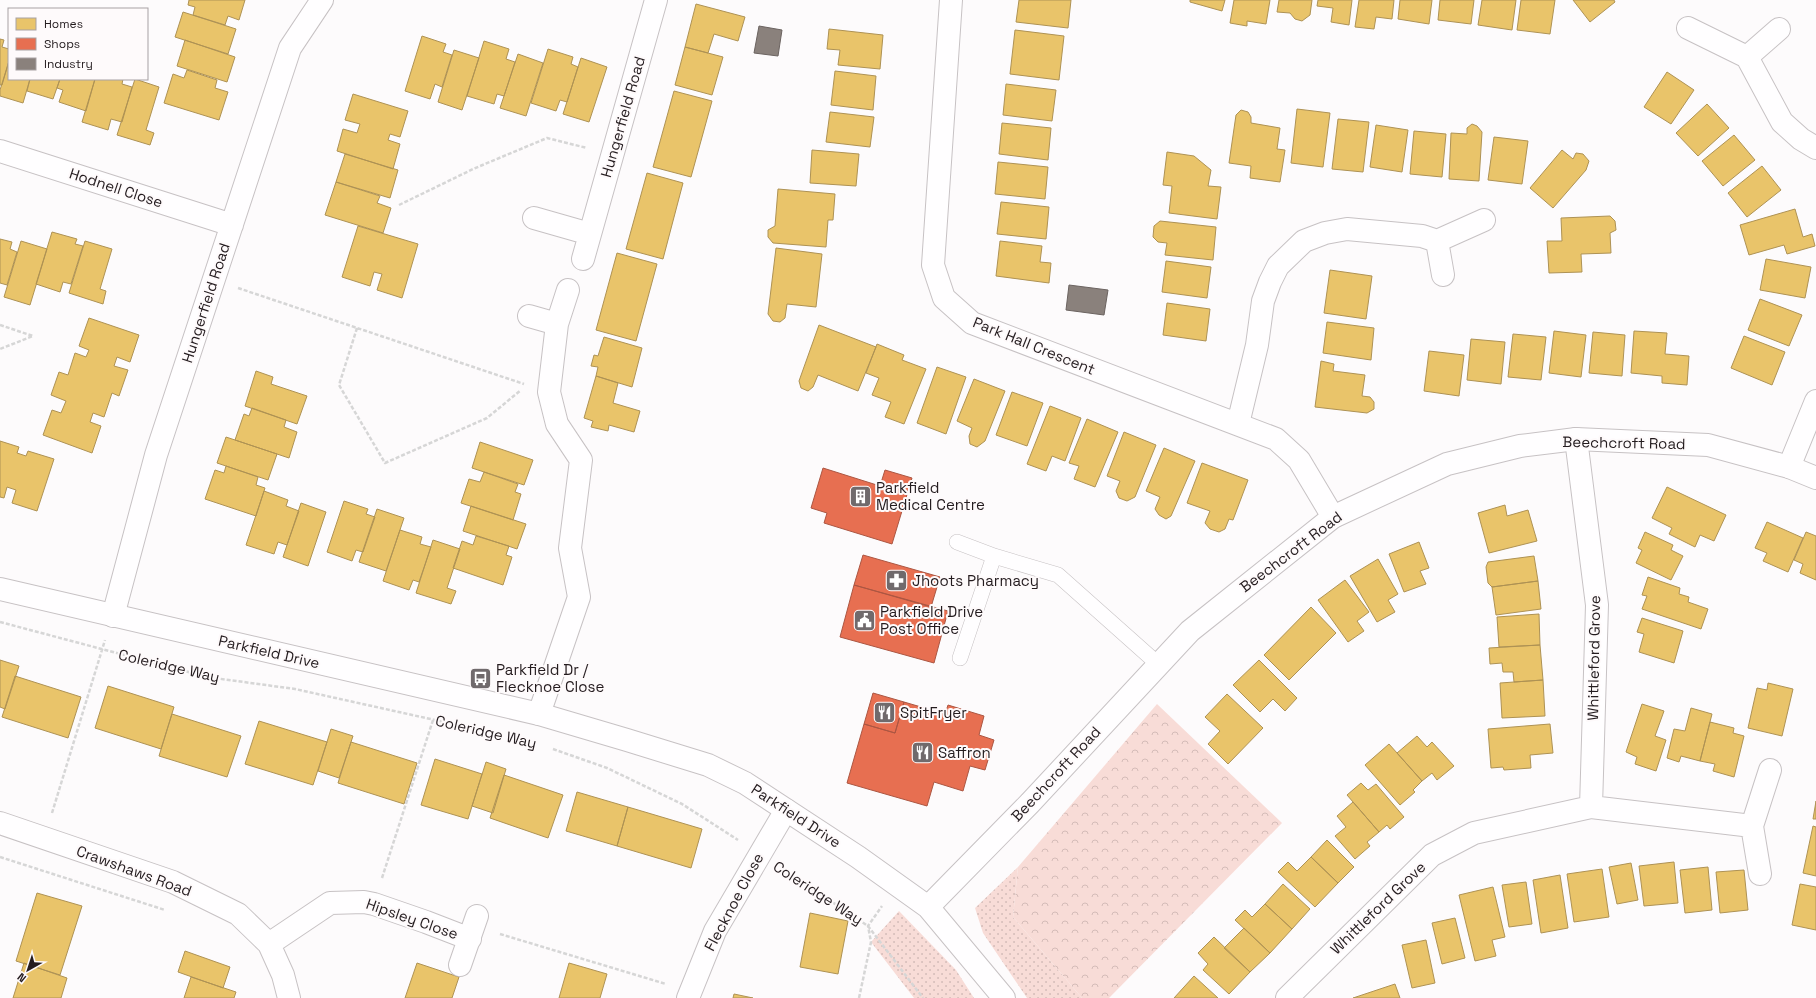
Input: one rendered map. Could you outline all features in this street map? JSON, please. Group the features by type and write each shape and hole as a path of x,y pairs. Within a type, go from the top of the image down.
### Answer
{"street":[{"name":"Hungerfield Road","path":"112,616 156,456 290,48 322,0"},
{"name":"Hungerfield Road","path":"583,259 656,0"},
{"name":"Park Hall Crescent","path":"951,0 933,265 944,298 972,323 1276,439 1299,460 1333,517"},
{"path":"1688,28 1747,57 1782,122 1801,139 1816,148"},
{"path":"1747,57 1779,29"},
{"name":"Hodnell Close","path":"0,151 232,225"},
{"path":"534,218 590,234"},
{"path":"1238,424 1257,345 1264,301 1270,282 1278,266 1304,241 1325,233 1347,230 1422,236 1437,241 1484,220"},
{"path":"1437,241 1443,276"},
{"path":"539,714 579,597 570,548 581,460 557,424 549,392 557,324 568,290"},
{"path":"529,316 557,324"},
{"path":"1789,467 1816,401"},
{"name":"Beechcroft Road","path":"928,907 1030,803 1190,631 1333,517 1447,464 1520,446 1576,439 1708,445 1789,467 1816,478"},
{"name":"Whittleford Grove","path":"1576,439 1597,605 1591,807"},
{"name":"Parkfield Drive","path":"0,589 539,714 708,765 745,783 858,857 928,907 1004,998"},
{"path":"1760,874 1752,826 1770,770"},
{"name":"Whittleford Grove","path":"1290,997 1432,855 1474,833 1591,807 1752,826"},
{"name":"Flecknoe Close","path":"690,995 715,931 786,810"},
{"name":"Crawshaws Road","path":"0,823 173,882 238,914 269,944 283,975 289,998"},
{"name":"Hipsley Close","path":"269,944 330,903 364,902 474,927 460,965"}],"lane":[{"path":"957,542 994,556 1058,575 1158,664"},
{"path":"960,658 994,556"}],"path":[{"path":"399,205 473,169 547,138 613,155"},
{"path":"214,280 528,385 488,418 385,463 339,385 357,328"},
{"path":"0,325 33,336 0,349"},
{"path":"44,838 112,616"},
{"name":"Coleridge Way","path":"0,622 208,677 295,689 448,723"},
{"path":"374,904 433,720"},
{"name":"Coleridge Way","path":"548,747 607,768 682,804 868,926 923,998"},
{"path":"0,857 172,913"},
{"path":"859,998 871,942 868,926 896,885"},
{"path":"474,927 690,995"}],"green space":[{"path":"1157,704 1282,823 1109,998 1082,998 1013,917 1018,867"},
{"path":"1018,867 1013,917 1082,998 1027,998 983,933 975,908"},
{"path":"899,911 956,970 974,998 914,998 871,942"}],"building: Homes":[{"path":"189,0 245,0 239,20 228,16 225,25 193,15 195,7 188,5"},
{"path":"1019,0 1071,0 1068,28 1016,22"},
{"path":"1190,0 1225,0 1222,11 1190,2"},
{"path":"1234,0 1270,0 1266,24 1247,21 1247,26 1230,23"},
{"path":"1279,0 1312,0 1310,15 1302,21 1295,19 1290,13 1277,12"},
{"path":"1318,0 1352,0 1349,25 1331,22 1333,8 1317,6"},
{"path":"1359,0 1394,0 1392,19 1376,17 1374,29 1355,27"},
{"path":"1400,0 1432,0 1429,24 1398,19"},
{"path":"1440,0 1474,0 1471,24 1438,20"},
{"path":"1482,0 1516,0 1512,30 1478,25"},
{"path":"1521,0 1555,0 1550,34 1517,30"},
{"path":"1573,0 1614,0 1615,2 1590,22"},
{"path":"696,4 745,17 738,41 714,34 708,53 685,47"},
{"path":"183,12 236,29 228,54 175,37"},
{"path":"829,29 883,35 880,69 838,65 840,50 827,49"},
{"path":"1015,30 1064,36 1059,80 1010,74"},
{"path":"422,36 446,44 443,52 452,55 442,87 435,84 430,99 405,91"},
{"path":"0,39 4,40 2,47 8,49 8,64 2,85 0,85"},
{"path":"185,40 235,57 227,82 177,66"},
{"path":"484,41 509,49 506,59 515,62 504,96 497,94 494,104 467,96"},
{"path":"685,47 723,57 712,95 675,85"},
{"path":"548,49 573,57 571,64 578,67 567,102 560,100 556,111 531,103"},
{"path":"454,50 479,58 462,110 438,102"},
{"path":"518,54 543,63 526,116 500,108"},
{"path":"581,58 607,67 589,122 563,114"},
{"path":"8,64 8,80 30,80 23,103 0,96 0,90"},
{"path":"187,70 217,80 215,88 228,92 219,120 164,103 173,74 184,78"},
{"path":"835,71 876,76 873,110 831,105"},
{"path":"1667,72 1694,90 1671,124 1644,107"},
{"path":"30,80 60,80 53,99 27,91"},
{"path":"60,80 95,80 86,111 59,102 63,90 57,88"},
{"path":"95,80 123,80 122,84 132,87 122,122 111,119 108,130 82,122"},
{"path":"135,80 159,87 146,130 154,133 150,145 117,135"},
{"path":"1006,84 1056,90 1052,121 1003,115"},
{"path":"674,91 712,101 691,177 653,167"},
{"path":"353,94 408,111 400,137 390,134 388,140 400,144 393,169 337,151 343,129 357,133 360,124 345,120"},
{"path":"1707,104 1729,128 1698,156 1676,133"},
{"path":"1297,109 1330,113 1323,167 1291,163"},
{"path":"1241,110 1248,112 1251,117 1251,123 1280,128 1277,149 1285,150 1280,182 1250,178 1251,166 1229,163 1236,115"},
{"path":"830,112 874,117 870,147 826,142"},
{"path":"1338,119 1369,122 1363,172 1332,169"},
{"path":"1002,123 1051,128 1048,160 999,154"},
{"path":"1472,124 1477,126 1482,132 1479,181 1449,179 1451,133 1467,134 1467,128"},
{"path":"1376,125 1408,130 1402,172 1370,167"},
{"path":"1414,131 1446,134 1442,177 1410,174"},
{"path":"1734,135 1755,160 1723,186 1702,161"},
{"path":"1494,137 1528,141 1522,184 1488,180"},
{"path":"812,150 859,154 856,186 810,183"},
{"path":"1562,150 1573,159 1576,153 1583,154 1589,161 1586,170 1553,208 1530,188"},
{"path":"1167,152 1194,156 1211,170 1208,186 1221,187 1217,219 1169,213 1172,186 1163,185"},
{"path":"345,154 398,170 390,198 336,182"},
{"path":"998,162 1048,167 1045,199 995,194"},
{"path":"1762,166 1781,190 1747,217 1728,193"},
{"path":"647,173 683,183 663,259 626,249"},
{"path":"336,182 380,196 377,203 391,208 383,233 325,215"},
{"path":"778,189 835,194 833,220 828,220 826,247 773,243 768,237 768,230 775,226"},
{"path":"1001,202 1049,207 1046,239 997,234"},
{"path":"1795,209 1803,237 1812,234 1815,246 1787,254 1784,245 1749,255 1740,225"},
{"path":"1610,216 1615,221 1616,230 1610,233 1611,253 1581,254 1582,272 1549,273 1547,241 1562,241 1561,218"},
{"path":"1160,221 1216,227 1213,260 1165,255 1167,243 1158,242 1153,237 1154,226"},
{"path":"358,226 418,244 402,298 377,290 382,274 374,272 370,286 342,277"},
{"path":"52,232 77,239 75,244 83,246 71,284 63,282 60,292 36,284"},
{"path":"0,239 12,242 10,249 17,252 7,285 0,283"},
{"path":"21,241 47,249 30,305 4,297"},
{"path":"85,241 112,249 100,289 106,291 103,304 69,293"},
{"path":"1000,241 1042,246 1040,262 1051,263 1049,283 996,276"},
{"path":"776,248 822,254 816,307 787,304 785,318 780,322 773,321 768,314"},
{"path":"617,253 657,264 636,341 596,330"},
{"path":"1766,259 1811,267 1805,298 1760,290"},
{"path":"1166,261 1211,267 1207,298 1162,292"},
{"path":"1330,270 1372,276 1366,319 1324,313"},
{"path":"1760,299 1802,315 1789,346 1748,330"},
{"path":"1167,303 1210,309 1206,341 1163,335"},
{"path":"89,318 139,335 130,362 117,357 114,366 128,370 119,396 112,393 104,417 93,413 90,422 101,426 92,453 43,435 52,410 61,413 66,401 51,395 59,372 68,375 75,353 86,357 89,350 79,346"},
{"path":"1327,322 1374,328 1371,360 1323,353"},
{"path":"819,325 876,347 858,391 818,375 813,387 808,391 801,388 799,381"},
{"path":"1554,331 1586,335 1581,377 1549,373"},
{"path":"1634,331 1667,333 1665,354 1689,356 1687,385 1662,383 1662,376 1631,373"},
{"path":"1593,332 1625,335 1622,376 1589,373"},
{"path":"1513,334 1546,337 1541,380 1508,377"},
{"path":"1744,336 1785,352 1772,385 1731,368"},
{"path":"604,337 642,348 632,387 596,376 598,367 591,366 594,355 598,356"},
{"path":"1471,339 1505,342 1501,384 1467,380"},
{"path":"877,344 904,355 902,360 926,369 904,424 885,417 891,402 872,395 879,378 866,373"},
{"path":"1429,351 1464,355 1459,396 1424,391"},
{"path":"1321,361 1334,364 1333,371 1365,375 1362,396 1370,397 1374,402 1374,409 1367,413 1315,407"},
{"path":"937,367 966,377 946,434 917,423"},
{"path":"256,371 273,377 271,384 307,396 297,424 245,406"},
{"path":"596,376 618,383 613,403 640,411 634,432 609,425 608,431 591,427 593,421 584,418"},
{"path":"974,379 1005,391 985,441 977,447 970,444 969,436 972,428 957,421"},
{"path":"1012,392 1043,403 1027,446 996,435"},
{"path":"1050,406 1081,418 1065,461 1052,456 1046,471 1027,464"},
{"path":"252,408 286,420 284,427 297,432 289,458 235,440 244,414 249,416"},
{"path":"1087,419 1118,432 1095,487 1074,479 1079,466 1069,463"},
{"path":"1124,432 1156,445 1135,497 1127,501 1119,498 1116,491 1120,481 1107,476"},
{"path":"226,437 277,454 268,480 217,463"},
{"path":"0,441 19,447 17,453 26,456 28,451 54,459 37,511 12,503 16,490 7,487 4,498 0,497"},
{"path":"480,442 533,460 524,485 472,468"},
{"path":"1164,448 1195,461 1171,516 1166,519 1159,515 1155,509 1160,497 1146,491"},
{"path":"1202,463 1248,480 1233,520 1229,519 1225,529 1219,532 1210,529 1205,523 1210,511 1187,503"},
{"path":"226,466 258,477 256,485 265,488 256,516 205,499 215,470 224,473"},
{"path":"484,472 518,484 515,492 521,494 513,520 461,503 469,479 480,482"},
{"path":"1667,487 1726,515 1714,541 1700,535 1695,547 1669,534 1672,528 1652,518"},
{"path":"264,491 288,500 286,506 299,511 287,545 278,542 274,554 246,545"},
{"path":"344,501 368,509 366,514 375,517 363,552 356,550 352,561 327,552"},
{"path":"301,503 326,512 308,566 283,557"},
{"path":"1505,505 1507,516 1528,510 1537,541 1489,553 1478,513"},
{"path":"471,506 526,524 517,549 463,531"},
{"path":"377,509 404,518 386,571 359,562"},
{"path":"1767,522 1803,538 1788,572 1763,561 1767,553 1755,548"},
{"path":"400,530 422,537 420,544 431,547 419,582 413,580 409,590 383,581"},
{"path":"1645,532 1673,545 1671,550 1683,556 1671,580 1636,563 1642,550 1638,548"},
{"path":"1806,532 1816,536 1816,580 1800,573 1803,564 1794,560"},
{"path":"476,536 509,546 506,555 512,557 503,585 453,568 462,541 473,545"},
{"path":"433,540 460,549 447,588 456,591 451,604 416,593"},
{"path":"1419,542 1429,568 1420,571 1426,584 1404,592 1389,554"},
{"path":"1534,556 1538,581 1492,587 1488,583 1486,567 1488,562"},
{"path":"1378,559 1398,594 1388,600 1395,612 1377,622 1350,576"},
{"path":"1648,577 1680,588 1679,594 1689,597 1688,602 1708,609 1701,629 1642,609 1647,596 1642,595"},
{"path":"1345,580 1369,612 1357,621 1364,631 1348,642 1318,600"},
{"path":"1538,581 1541,609 1496,615 1492,587"},
{"path":"1311,607 1336,633 1289,680 1264,655"},
{"path":"1539,614 1540,645 1499,647 1497,617"},
{"path":"1642,618 1683,631 1674,663 1639,652 1644,634 1637,632"},
{"path":"1540,645 1543,680 1514,682 1513,672 1503,672 1502,663 1490,664 1489,648"},
{"path":"0,660 19,666 5,709 0,707"},
{"path":"1259,660 1297,698 1285,711 1273,699 1260,712 1233,685"},
{"path":"15,676 81,697 68,738 2,717"},
{"path":"1543,680 1545,716 1502,718 1500,683"},
{"path":"1768,683 1793,689 1782,736 1748,728 1757,688 1767,690"},
{"path":"108,686 174,707 161,749 95,728"},
{"path":"1227,694 1263,728 1228,764 1208,744 1220,731 1205,717"},
{"path":"1642,704 1664,711 1655,736 1666,740 1656,771 1635,764 1637,757 1626,752"},
{"path":"1691,708 1712,714 1700,761 1681,756 1679,762 1667,758 1674,729 1685,731"},
{"path":"172,714 241,736 227,777 159,756"},
{"path":"259,721 327,742 313,785 245,764"},
{"path":"1710,722 1734,728 1733,733 1744,736 1734,777 1713,771 1715,764 1700,761"},
{"path":"1550,724 1553,753 1530,755 1531,768 1504,770 1503,767 1491,768 1488,729"},
{"path":"331,729 353,736 339,778 318,771"},
{"path":"1417,736 1427,747 1432,742 1454,766 1437,780 1432,773 1422,781 1397,753"},
{"path":"351,742 417,763 404,804 338,783"},
{"path":"1389,744 1422,781 1413,790 1415,792 1400,805 1365,765"},
{"path":"435,759 482,774 468,819 421,805"},
{"path":"486,762 506,769 493,813 472,806"},
{"path":"504,775 563,795 548,838 490,818"},
{"path":"1361,783 1368,790 1376,784 1404,817 1390,829 1387,825 1379,832 1347,795"},
{"path":"577,792 628,807 617,846 566,831"},
{"path":"1816,801 1816,819 1813,819"},
{"path":"1353,802 1379,832 1367,842 1370,846 1355,859 1335,836 1346,827 1337,816"},
{"path":"628,807 702,829 691,868 617,846"},
{"path":"1813,826 1816,827 1816,876 1803,873"},
{"path":"1327,840 1354,867 1338,883 1311,857"},
{"path":"1311,857 1338,883 1315,907 1278,872 1288,862 1297,871"},
{"path":"1674,862 1678,903 1644,906 1639,866"},
{"path":"1631,863 1638,900 1617,904 1609,867"},
{"path":"1708,867 1712,910 1685,913 1680,870"},
{"path":"1602,869 1609,917 1574,922 1567,874"},
{"path":"1744,870 1748,910 1720,913 1716,872"},
{"path":"1560,875 1568,928 1541,933 1533,880"},
{"path":"1526,882 1532,924 1509,927 1502,885"},
{"path":"1283,884 1310,909 1292,929 1265,904"},
{"path":"1800,884 1816,887 1816,930 1792,925"},
{"path":"1493,887 1505,937 1492,940 1496,956 1475,961 1459,895"},
{"path":"37,893 82,906 60,975 16,961"},
{"path":"1265,904 1292,929 1270,953 1235,920 1245,910 1252,917"},
{"path":"810,913 848,921 838,974 800,967"},
{"path":"1455,918 1465,958 1442,964 1432,923"},
{"path":"1244,928 1270,953 1250,972 1224,948"},
{"path":"1214,937 1250,972 1229,994 1203,970 1208,964 1198,953"},
{"path":"1426,940 1435,983 1412,988 1402,945"},
{"path":"185,951 230,967 223,988 178,972"},
{"path":"24,963 67,978 61,998 13,998"},
{"path":"417,963 459,977 452,998 405,998"},
{"path":"569,963 607,974 600,998 559,998"},
{"path":"1194,976 1218,998 1174,998"},
{"path":"191,977 236,992 234,998 184,998"},
{"path":"1395,984 1400,998 1353,998"},
{"path":"734,994 753,998 733,998"}],"building: Shops":[{"name":"Parkfield Medical Centre","path":"823,468 880,486 885,470 912,478 892,544 824,523 827,513 811,508"},
{"name":"Jhoots Pharmacy","path":"863,555 940,577 931,607 854,585"},
{"path":"854,585 948,611 934,663 840,637"},
{"name":"SpitFryer","path":"873,693 904,702 895,733 864,724"},
{"name":"Saffron","path":"904,702 945,714 948,705 984,716 979,735 994,740 985,770 970,766 963,791 934,782 927,806 847,783 864,724 895,733"}],"building: Industry":[{"path":"759,26 782,30 778,56 754,53"},
{"path":"1069,285 1108,290 1104,315 1066,310"}],"place":[{"name":"Parkfield Medical Centre","path":"860,497"},
{"name":"Jhoots Pharmacy","path":"897,581"},
{"name":"Parkfield Drive Post Office","path":"864,621"},
{"name":"Parkfield Dr / Flecknoe Close","path":"481,679"},
{"name":"SpitFryer","path":"884,713"},
{"name":"Saffron","path":"923,753"}]}
